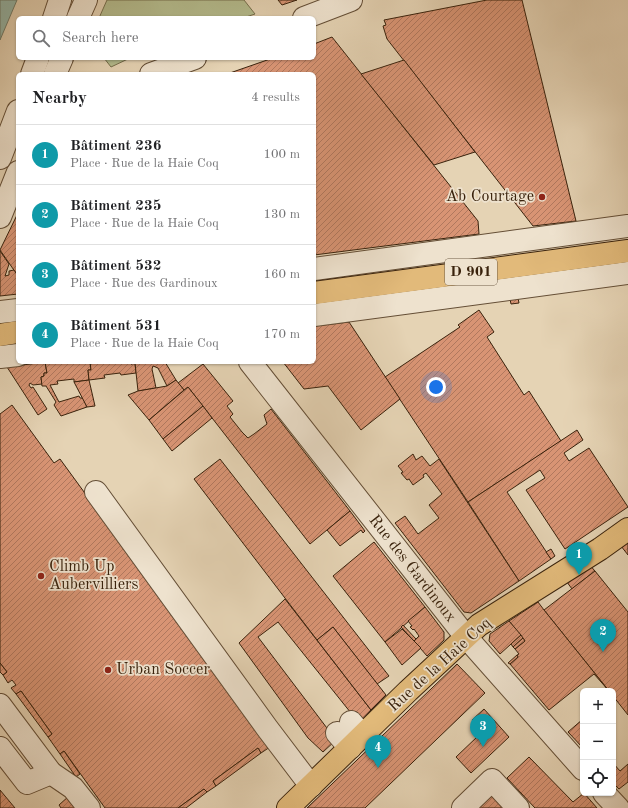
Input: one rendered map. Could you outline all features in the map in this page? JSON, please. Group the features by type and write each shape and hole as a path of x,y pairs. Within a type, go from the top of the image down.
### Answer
{"main road":[{"name":"D 901","path":"316,293 628,251"},
{"path":"0,335 16,332"},
{"name":"Rue de la Haie Coq","path":"288,808 311,786 350,735 479,625 600,549 628,529"}],"street":[{"path":"55,16 60,0"},
{"path":"79,16 86,0"},
{"path":"309,16 348,0"},
{"path":"33,72 37,60"},
{"path":"56,72 61,60"},
{"path":"157,72 190,60"},
{"path":"0,158 16,116"},
{"path":"0,217 16,177"},
{"path":"316,268 628,226"},
{"path":"316,315 628,274"},
{"path":"0,312 16,310"},
{"path":"0,357 16,355"},
{"name":"Rue des Gardinoux","path":"252,364 466,637 580,766"},
{"path":"96,492 267,728 311,786"},
{"path":"0,705 51,773 72,788 89,808"},
{"path":"0,748 27,783 51,773"},
{"path":"463,808 492,780 518,808"},
{"path":"607,796 618,808"}],"green space":[{"path":"107,0 244,0 255,14 249,16 100,16"},
{"path":"106,60 126,60 111,67"}],"shaded area":[{"path":"0,0 17,0 0,40"}],"building":[{"path":"278,0 297,0 282,5"},
{"path":"487,0 522,0 576,221 533,226 387,39 383,26 386,25 384,20"},
{"path":"332,37 478,221 479,234 316,255 316,72 233,72 267,60 316,60 316,43"},
{"path":"404,60 475,152 434,165 361,74"},
{"path":"16,217 16,273 0,250"},
{"path":"0,251 9,264 5,276 9,275 9,271 14,270 16,273 16,294 0,296"},
{"path":"518,298 519,303 511,304 510,299"},
{"path":"479,310 494,332 487,337 524,395 529,391 561,441 468,502 385,377 460,327 458,325"},
{"path":"349,322 400,399 361,430 328,386 304,389 285,364 316,364 316,326"},
{"path":"30,364 45,364 47,373 44,373 44,376 41,377 42,384 33,385 30,383 29,385 31,388 33,387 47,409 38,415 7,367"},
{"path":"45,364 90,364 91,370 88,370 89,380 74,382 74,379 57,381 58,384 50,385 59,402 79,396 80,398 83,398 87,407 61,416 54,405 56,402 46,386 42,386 41,377 44,376 44,373 47,373"},
{"path":"90,364 135,364 136,373 104,375 105,378 89,380 88,370 91,370"},
{"path":"135,364 166,364 176,380 167,386 158,368 153,366 152,369 156,388 138,391"},
{"path":"203,364 233,401 227,406 233,414 230,417 248,438 267,424 264,415 271,409 350,511 310,544 188,387 184,390 178,383"},
{"path":"89,380 95,406 87,407 74,382"},
{"path":"176,380 184,390 149,420 128,395 138,391 167,386"},
{"path":"188,387 203,406 163,439 149,420"},
{"path":"12,405 54,463 60,459 270,747 261,753 258,748 213,781 216,786 207,792 204,789 178,808 105,808 64,751 60,754 48,737 52,734 21,691 16,694 11,688 16,685 12,680 8,683 3,675 7,672 0,663 0,414"},
{"path":"203,406 212,418 172,451 163,439"},
{"path":"577,430 583,440 564,453 569,461 589,448 628,507 565,549 526,490 545,478 540,470 507,492 551,559 519,581 468,502"},
{"path":"413,454 416,460 422,456 430,466 439,459 519,581 471,613 464,612 395,523 405,516 418,534 439,518 429,505 442,494 426,473 423,475 424,477 413,485 409,479 407,480 401,473 403,472 398,466"},
{"path":"220,459 389,676 377,684 333,627 317,640 194,479"},
{"path":"350,511 365,531 363,533 361,530 340,546 327,530"},
{"path":"628,541 628,555 621,546"},
{"path":"374,542 425,607 385,642 333,576"},
{"path":"551,549 555,556 551,559 546,552"},
{"path":"587,562 595,571 572,589 564,578"},
{"path":"595,571 628,612 628,715 616,700 616,688 607,688 544,610"},
{"path":"285,599 371,710 359,723 278,622 258,637 336,740 323,752 308,738 239,643"},
{"path":"538,602 607,688 594,674 549,710 510,664 518,657 517,655 519,654 515,649 525,641 509,621"},
{"path":"425,607 444,632 444,640 427,656 414,641 419,636 414,629 413,630 410,627 412,626 408,621"},
{"path":"509,621 521,635 500,654 489,641 490,634"},
{"path":"403,625 416,639 414,641 401,627"},
{"path":"333,627 386,695 371,710 317,640"},
{"path":"402,629 421,648 402,665 385,642"},
{"path":"521,635 523,638 513,647 511,644"},
{"path":"523,638 525,641 515,649 513,647"},
{"path":"517,655 518,657 510,664 508,663"},
{"path":"0,663 7,672 3,675 0,672"},
{"path":"457,664 485,693 365,808 307,808"},
{"path":"21,691 52,734 48,737 16,694"},
{"path":"484,709 509,737 471,773 456,757 478,736 475,732 479,728 472,720"},
{"path":"580,722 580,745 568,732"},
{"path":"258,748 261,753 216,786 213,781"},
{"path":"64,751 80,774 76,777 60,754"},
{"path":"529,757 573,802 580,796 587,796 597,808 535,808 507,778"},
{"path":"628,764 628,782 619,789 616,786 616,766 620,771"},
{"path":"204,789 207,792 186,808 178,808"},
{"path":"0,790 15,808 0,808"},
{"path":"69,796 79,808 61,808 59,805"},
{"path":"491,796 503,808 478,808"}],"place":[{"name":"Ab Courtage","path":"542,197"},
{"name":"Bâtiment 236","path":"579,575"},
{"name":"Climb Up Aubervilliers","path":"41,576"},
{"name":"Bâtiment 235","path":"603,652"},
{"name":"Urban Soccer","path":"108,670"},
{"name":"Bâtiment 532","path":"483,747"},
{"name":"Bâtiment 531","path":"378,768"}]}
